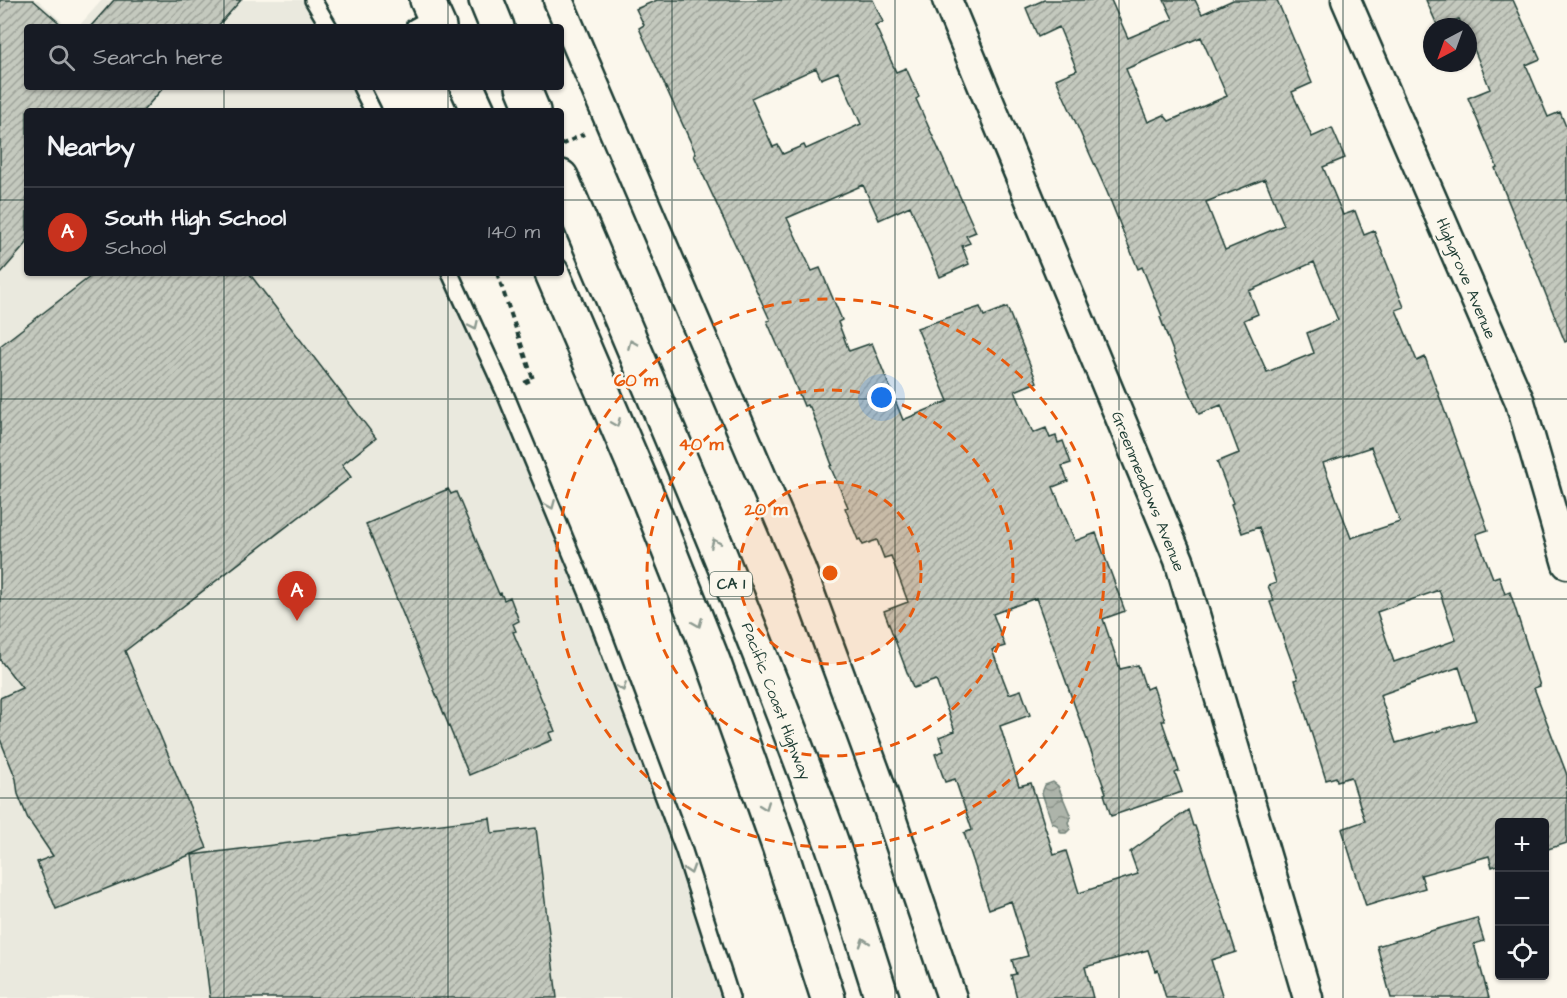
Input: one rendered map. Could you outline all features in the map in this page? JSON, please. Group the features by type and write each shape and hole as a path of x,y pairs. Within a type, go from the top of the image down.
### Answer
{"highway":[{"path":"486,0 496,24"},
{"path":"468,90 477,108"},
{"path":"524,90 532,108"},
{"name":"Pacific Coast Highway","path":"564,184 684,467 756,646 827,831 882,998"},
{"name":"CA 1","path":"553,276 647,495 713,662 779,846 828,998"}],"street":[{"path":"558,0 801,569 878,779 952,998"},
{"name":"Greenmeadows Avenue","path":"947,0 1179,560 1308,998"},
{"name":"Highgrove Avenue","path":"1346,0 1520,402 1567,564"}],"lane":[{"path":"313,0 327,24"},
{"path":"362,90 372,108"},
{"path":"451,276 504,391 588,594 684,850 731,998"}],"path":[{"path":"498,276 533,379"}],"shaded area":[{"path":"0,0 38,0 65,24 24,24 24,90 362,90 371,108 24,108 24,276 449,276 504,391 684,851 731,998 0,998"},
{"path":"102,0 307,0 324,24 81,24"}],"water":[{"path":"1053,782 1058,786 1071,817 1068,822 1070,829 1066,833 1061,833 1057,825 1052,823 1042,793 1045,785"}],"building":[{"path":"0,0 33,0 61,24 24,24 24,90 161,90 146,108 24,108 24,246 0,274"},
{"path":"114,0 241,0 220,24 93,24"},
{"path":"657,0 873,0 883,22 875,25 896,72 906,68 919,97 916,99 976,232 966,236 970,243 962,246 969,264 940,277 910,206 879,220 863,185 787,218 812,271 820,268 842,320 838,322 849,351 872,343 903,420 948,401 917,328 980,307 984,316 1007,307 1037,382 1015,391 1033,433 1046,428 1050,438 1056,436 1058,443 1063,441 1071,463 1062,466 1068,481 1053,487 1075,541 1096,533 1125,611 1103,619 1120,669 1138,665 1146,689 1153,686 1179,771 1175,773 1182,792 1111,816 1104,794 1106,793 1036,598 993,614 1005,646 992,650 1009,694 1021,690 1030,715 1000,726 1019,786 1031,783 1054,855 1066,851 1079,893 1138,874 1130,852 1188,810 1236,952 1211,960 1223,998 1166,998 1158,970 1155,971 1148,950 1085,967 1093,998 1017,998 1011,975 1016,974 1012,960 1028,956 1011,901 989,909 964,833 972,830 955,779 945,782 935,754 944,751 939,737 955,731 936,680 913,688 884,611 908,602 891,556 884,558 877,540 863,545 860,539 858,540 810,407 804,406 767,321 770,320 694,155 696,154 639,28 644,25 636,9","holes":["816,68 821,79 838,72 861,124 806,149 804,145 783,154 778,145 773,147 751,98"]},
{"path":"1044,0 1111,0 1128,38 1173,19 1164,0 1195,0 1202,14 1233,0 1277,0 1312,83 1292,92 1312,137 1332,128 1345,158 1323,167 1343,215 1355,211 1364,235 1374,231 1404,307 1396,310 1417,361 1425,357 1488,530 1476,534 1493,578 1499,576 1505,594 1510,592 1540,686 1534,688 1567,775 1567,843 1549,849 1549,818 1495,818 1495,866 1492,867 1489,856 1421,875 1425,888 1366,906 1342,829 1365,821 1351,777 1337,781 1336,777 1326,780 1295,680 1298,679 1270,602 1274,601 1268,586 1276,583 1259,527 1242,533 1217,462 1239,453 1221,405 1199,414 1142,267 1138,269 1107,192 1056,79 1077,70 1059,27 1038,37 1026,8","holes":["1201,37 1227,96 1169,121 1164,115 1148,122 1126,69","1265,179 1284,225 1225,250 1206,202","1314,262 1338,320 1307,333 1314,353 1267,372 1244,320 1258,314 1249,291","1371,447 1400,522 1351,538 1323,463","1439,590 1456,640 1394,662 1377,612","1459,667 1476,720 1396,743 1380,695"]},
{"path":"1426,0 1513,0 1540,59 1526,65 1548,117 1560,112 1567,129 1567,341 1565,342 1468,98 1490,89 1477,56 1477,18 1434,18"},
{"path":"91,276 251,276 376,438 342,465 351,477 125,651 207,848 56,909 37,862 53,856 28,819 18,794 16,779 0,739 0,698 22,688 0,660 0,346"},
{"path":"448,489 451,494 456,492 499,594 501,593 504,600 510,597 519,621 513,624 516,631 513,632 555,731 549,733 552,740 469,775 366,524"},
{"path":"490,818 492,833 536,828 557,998 210,998 192,855"},
{"path":"1477,918 1484,941 1474,944 1489,998 1391,998 1377,946"}],"place":[{"name":"South High School","path":"297,621"}]}
